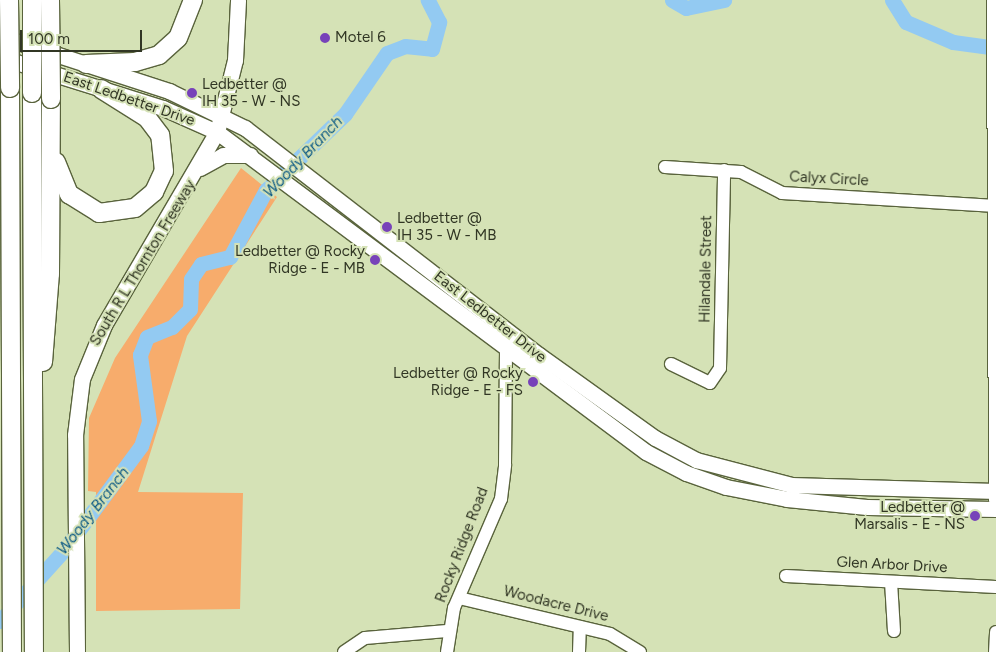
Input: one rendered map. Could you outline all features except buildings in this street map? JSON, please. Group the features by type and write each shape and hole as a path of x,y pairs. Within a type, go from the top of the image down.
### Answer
{"highway":[{"path":"9,0 11,646"},
{"path":"32,0 34,652"},
{"path":"33,427 42,373 50,274 50,0"},
{"path":"86,64 135,62 159,55 178,38 193,0"},
{"path":"51,103 55,162 69,194 99,212 135,208 161,181 164,147 147,118 102,89"}],"main road":[{"name":"South R L Thornton Freeway","path":"77,652 74,576 76,407 91,351 198,169 217,132 223,115 235,60 238,0"},
{"path":"994,0 996,206 995,494"},
{"name":"East Ledbetter Drive","path":"0,36 86,64 223,115 285,157 506,330 655,438 718,468 809,494 867,508 996,509"},
{"name":"East Ledbetter Drive","path":"0,56 163,108 217,132 253,155 506,350 646,452 726,487 809,494 995,494"},
{"path":"198,169 224,155 253,155"},
{"path":"316,204 327,190"},
{"path":"395,265 406,251"},
{"path":"646,452 655,438"}],"street":[{"name":"Calyx Circle","path":"665,167 740,172 782,193 996,206"},
{"name":"Hilandale Street","path":"672,364 710,383 720,368 724,170"},
{"name":"Rocky Ridge Road","path":"447,652 447,631 501,498 506,465 506,330"},
{"name":"Glen Arbor Drive","path":"786,576 996,587"},
{"path":"891,582 894,631"},
{"name":"Woodacre Drive","path":"459,598 616,637 640,652"},
{"path":"580,627 580,652"},
{"path":"344,652 365,638 447,631"},
{"path":"995,652 996,632"}],"shaded area":[{"path":"241,168 277,197 187,336 138,492 243,493 240,609 96,611 96,492 88,491 89,418 115,358"}],"waterway":[{"name":"Woody Branch","path":"0,621 64,550 141,446 149,421 140,355 147,337 172,327 190,309 191,279 201,264 230,257 266,190 345,114 387,53 405,46 432,49 439,22 428,0"},
{"path":"672,0 686,8 724,0"},
{"path":"892,0 906,22 953,42 996,48"}],"place":[{"name":"Motel 6","path":"325,38"},
{"name":"Ledbetter @ IH 35 - W - NS","path":"192,93"},
{"name":"Ledbetter @ IH 35 - W - MB","path":"387,227"},
{"name":"Ledbetter @ Rocky Ridge - E - MB","path":"375,260"},
{"name":"Ledbetter @ Rocky Ridge - E - FS","path":"533,382"},
{"name":"Ledbetter @ Marsalis - E - NS","path":"975,516"}]}
